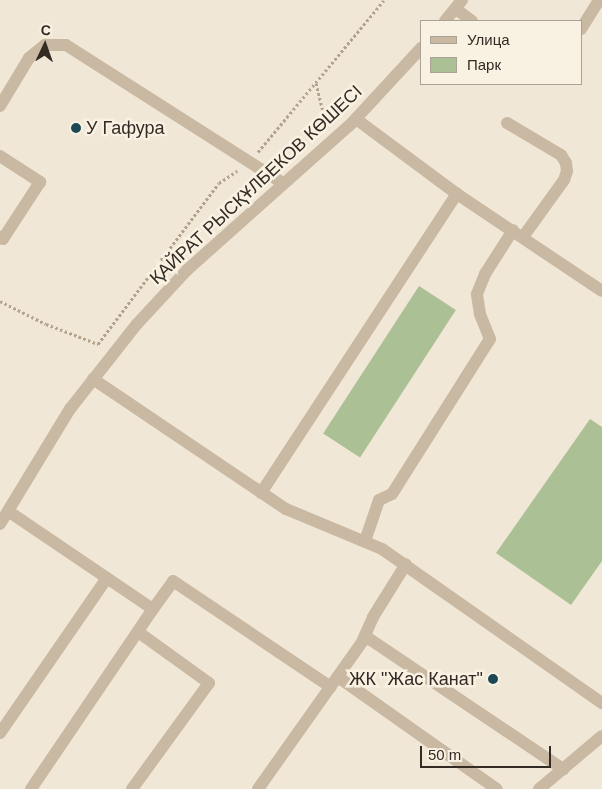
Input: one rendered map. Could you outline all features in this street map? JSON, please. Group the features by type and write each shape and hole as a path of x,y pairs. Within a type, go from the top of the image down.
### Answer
{"street":[{"path":"582,27 599,0"},
{"path":"446,20 459,4 471,20"},
{"path":"0,106 28,58 45,46 66,44 283,183"},
{"name":"ҚАЙРАТ РЫСҚҰЛБЕКОВ КӨШЕСІ","path":"0,524 70,409 137,324 187,270 356,119 420,49"},
{"path":"356,119 457,194 602,291"},
{"path":"365,541 379,500 392,494 490,339 480,314 477,294 485,274 564,180 568,171 561,155 507,123"},
{"path":"0,156 40,182 3,239 0,236"},
{"path":"260,493 457,194"},
{"path":"93,379 286,509 365,541 406,564 602,703"},
{"path":"8,511 154,609"},
{"path":"258,789 365,636 373,617 406,564"},
{"path":"0,733 108,578"},
{"path":"31,789 173,581 334,682 497,789"},
{"path":"132,789 209,683 138,632"},
{"path":"365,636 562,769"},
{"path":"539,789 602,736"}],"path":[{"path":"316,83 330,143"},
{"path":"0,301 114,353"}],"green space":[{"path":"419,286 456,310 360,458 323,434"},
{"path":"590,419 602,427 602,561 571,605 496,553"}],"place":[{"name":"У Гафура","path":"76,128"},
{"name":"ЖК \"Жас Канат\"","path":"493,679"}]}
